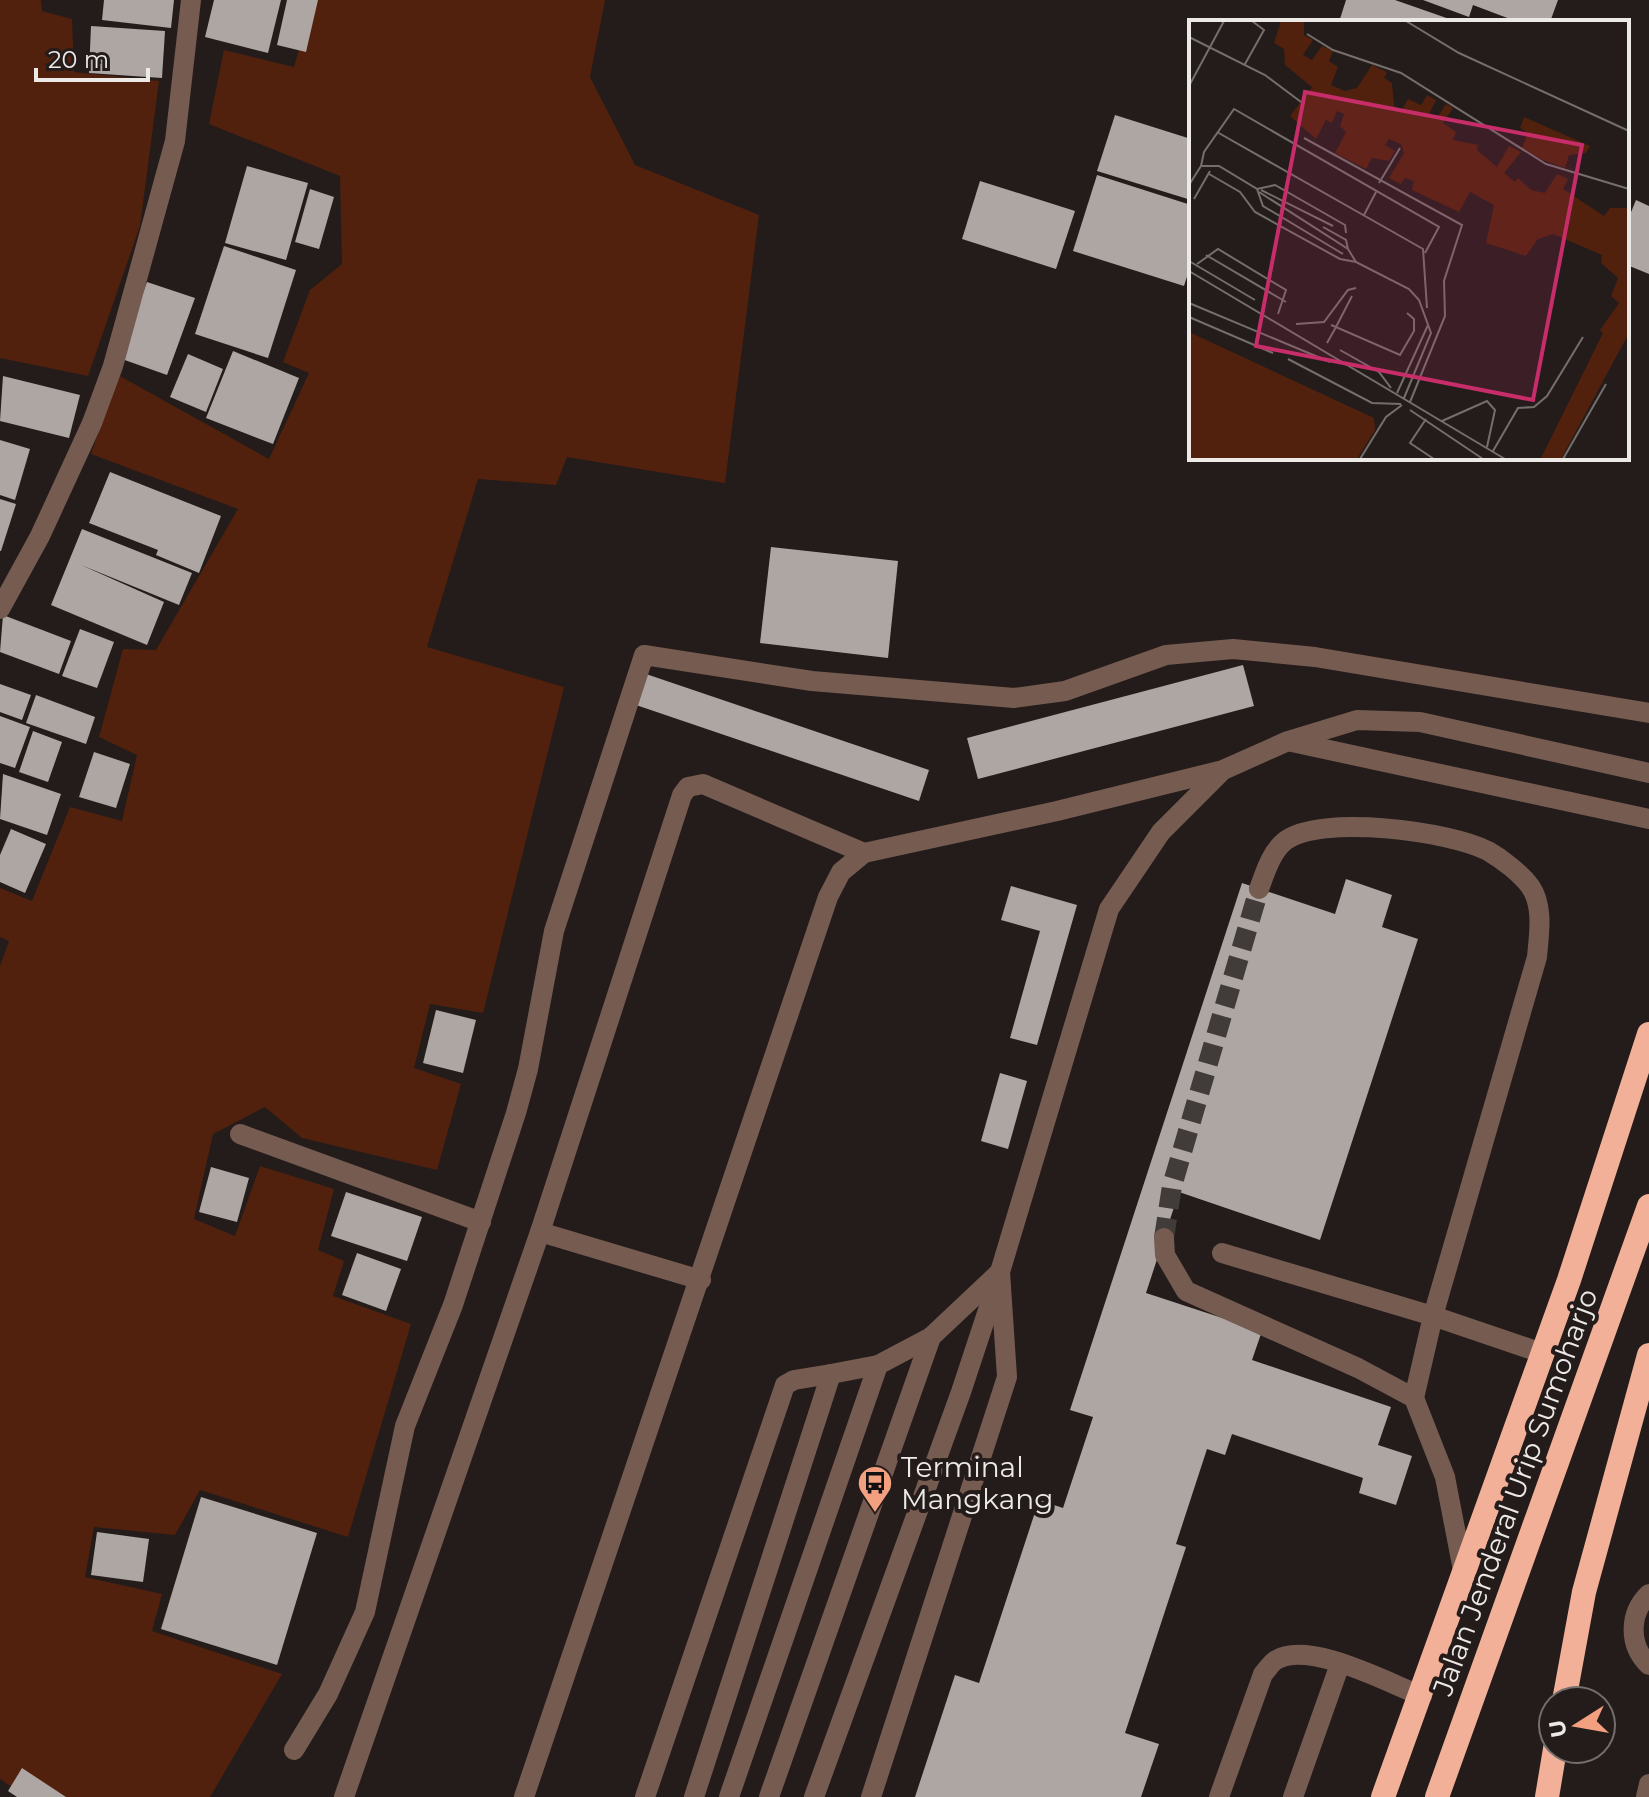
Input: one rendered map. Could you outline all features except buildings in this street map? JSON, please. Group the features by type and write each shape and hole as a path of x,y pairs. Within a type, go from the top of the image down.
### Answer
{"highway":[{"path":"1383,1797 1422,1696 1463,1570 1542,1353 1649,1034"},
{"name":"Jalan Jenderal Urip Sumoharjo","path":"1437,1797 1649,1206"},
{"path":"1567,1685 1584,1592 1649,1355"},
{"path":"1547,1797 1552,1765"}],"street":[{"path":"0,609 40,536 92,423 113,366 175,141 191,0"},
{"path":"294,1750 328,1694 365,1612 405,1426 453,1305 481,1222 528,1069 554,931 571,871 644,655 812,681 1014,698 1065,691 1166,655 1233,649 1315,657 1649,713"},
{"path":"524,1797 828,897 841,872 864,853 1057,811 1223,770 1288,741 1357,720 1420,722 1649,773"},
{"path":"1288,741 1649,819"},
{"path":"814,1797 961,1392 1109,909 1161,832 1223,770"},
{"path":"344,1797 540,1232 682,795 688,787 703,784 864,853"},
{"path":"1259,889 1270,860 1286,841 1312,831 1366,826 1448,838 1487,851 1531,888 1541,921 1537,957 1433,1316 1414,1398 1445,1477 1463,1570"},
{"path":"240,1134 481,1222"},
{"path":"540,1232 701,1280"},
{"path":"1164,1238 1165,1255 1186,1291 1358,1368 1414,1398"},
{"path":"1222,1253 1433,1316 1542,1353"},
{"path":"645,1797 785,1385 794,1380 878,1365 931,1337 1000,1272"},
{"path":"871,1797 1007,1377 1000,1272"},
{"path":"769,1797 931,1337"},
{"path":"729,1797 878,1365"},
{"path":"694,1797 831,1374"},
{"path":"1649,1594 1637,1610 1633,1628 1635,1644 1649,1665"},
{"path":"1219,1797 1263,1674 1277,1660 1300,1654 1340,1664 1422,1696"},
{"path":"1293,1797 1340,1664"},
{"path":"1646,1797 1649,1784"}],"shaded area":[{"path":"0,0 41,0 42,11 72,19 74,72 159,81 140,226 88,376 0,358"},
{"path":"313,0 605,0 590,77 635,165 759,215 725,483 567,457 556,485 478,479 427,647 564,687 483,1013 430,1004 414,1068 461,1084 437,1170 302,1138 265,1107 213,1134 194,1219 235,1236 260,1166 334,1189 318,1250 344,1261 333,1296 411,1324 348,1537 200,1490 175,1535 94,1527 85,1577 162,1594 152,1631 282,1674 210,1797 27,1797 0,1779 0,966 9,941 0,937 0,888 32,901 70,807 122,821 137,755 99,737 123,649 156,650 238,509 91,454 118,375 269,459 309,373 283,362 310,290 342,264 340,176 209,124 224,50 294,67"}],"tunnel":[{"path":"1164,1238 1172,1186 1259,889"}],"place":[{"name":"Terminal Mangkang","path":"875,1514"}]}
